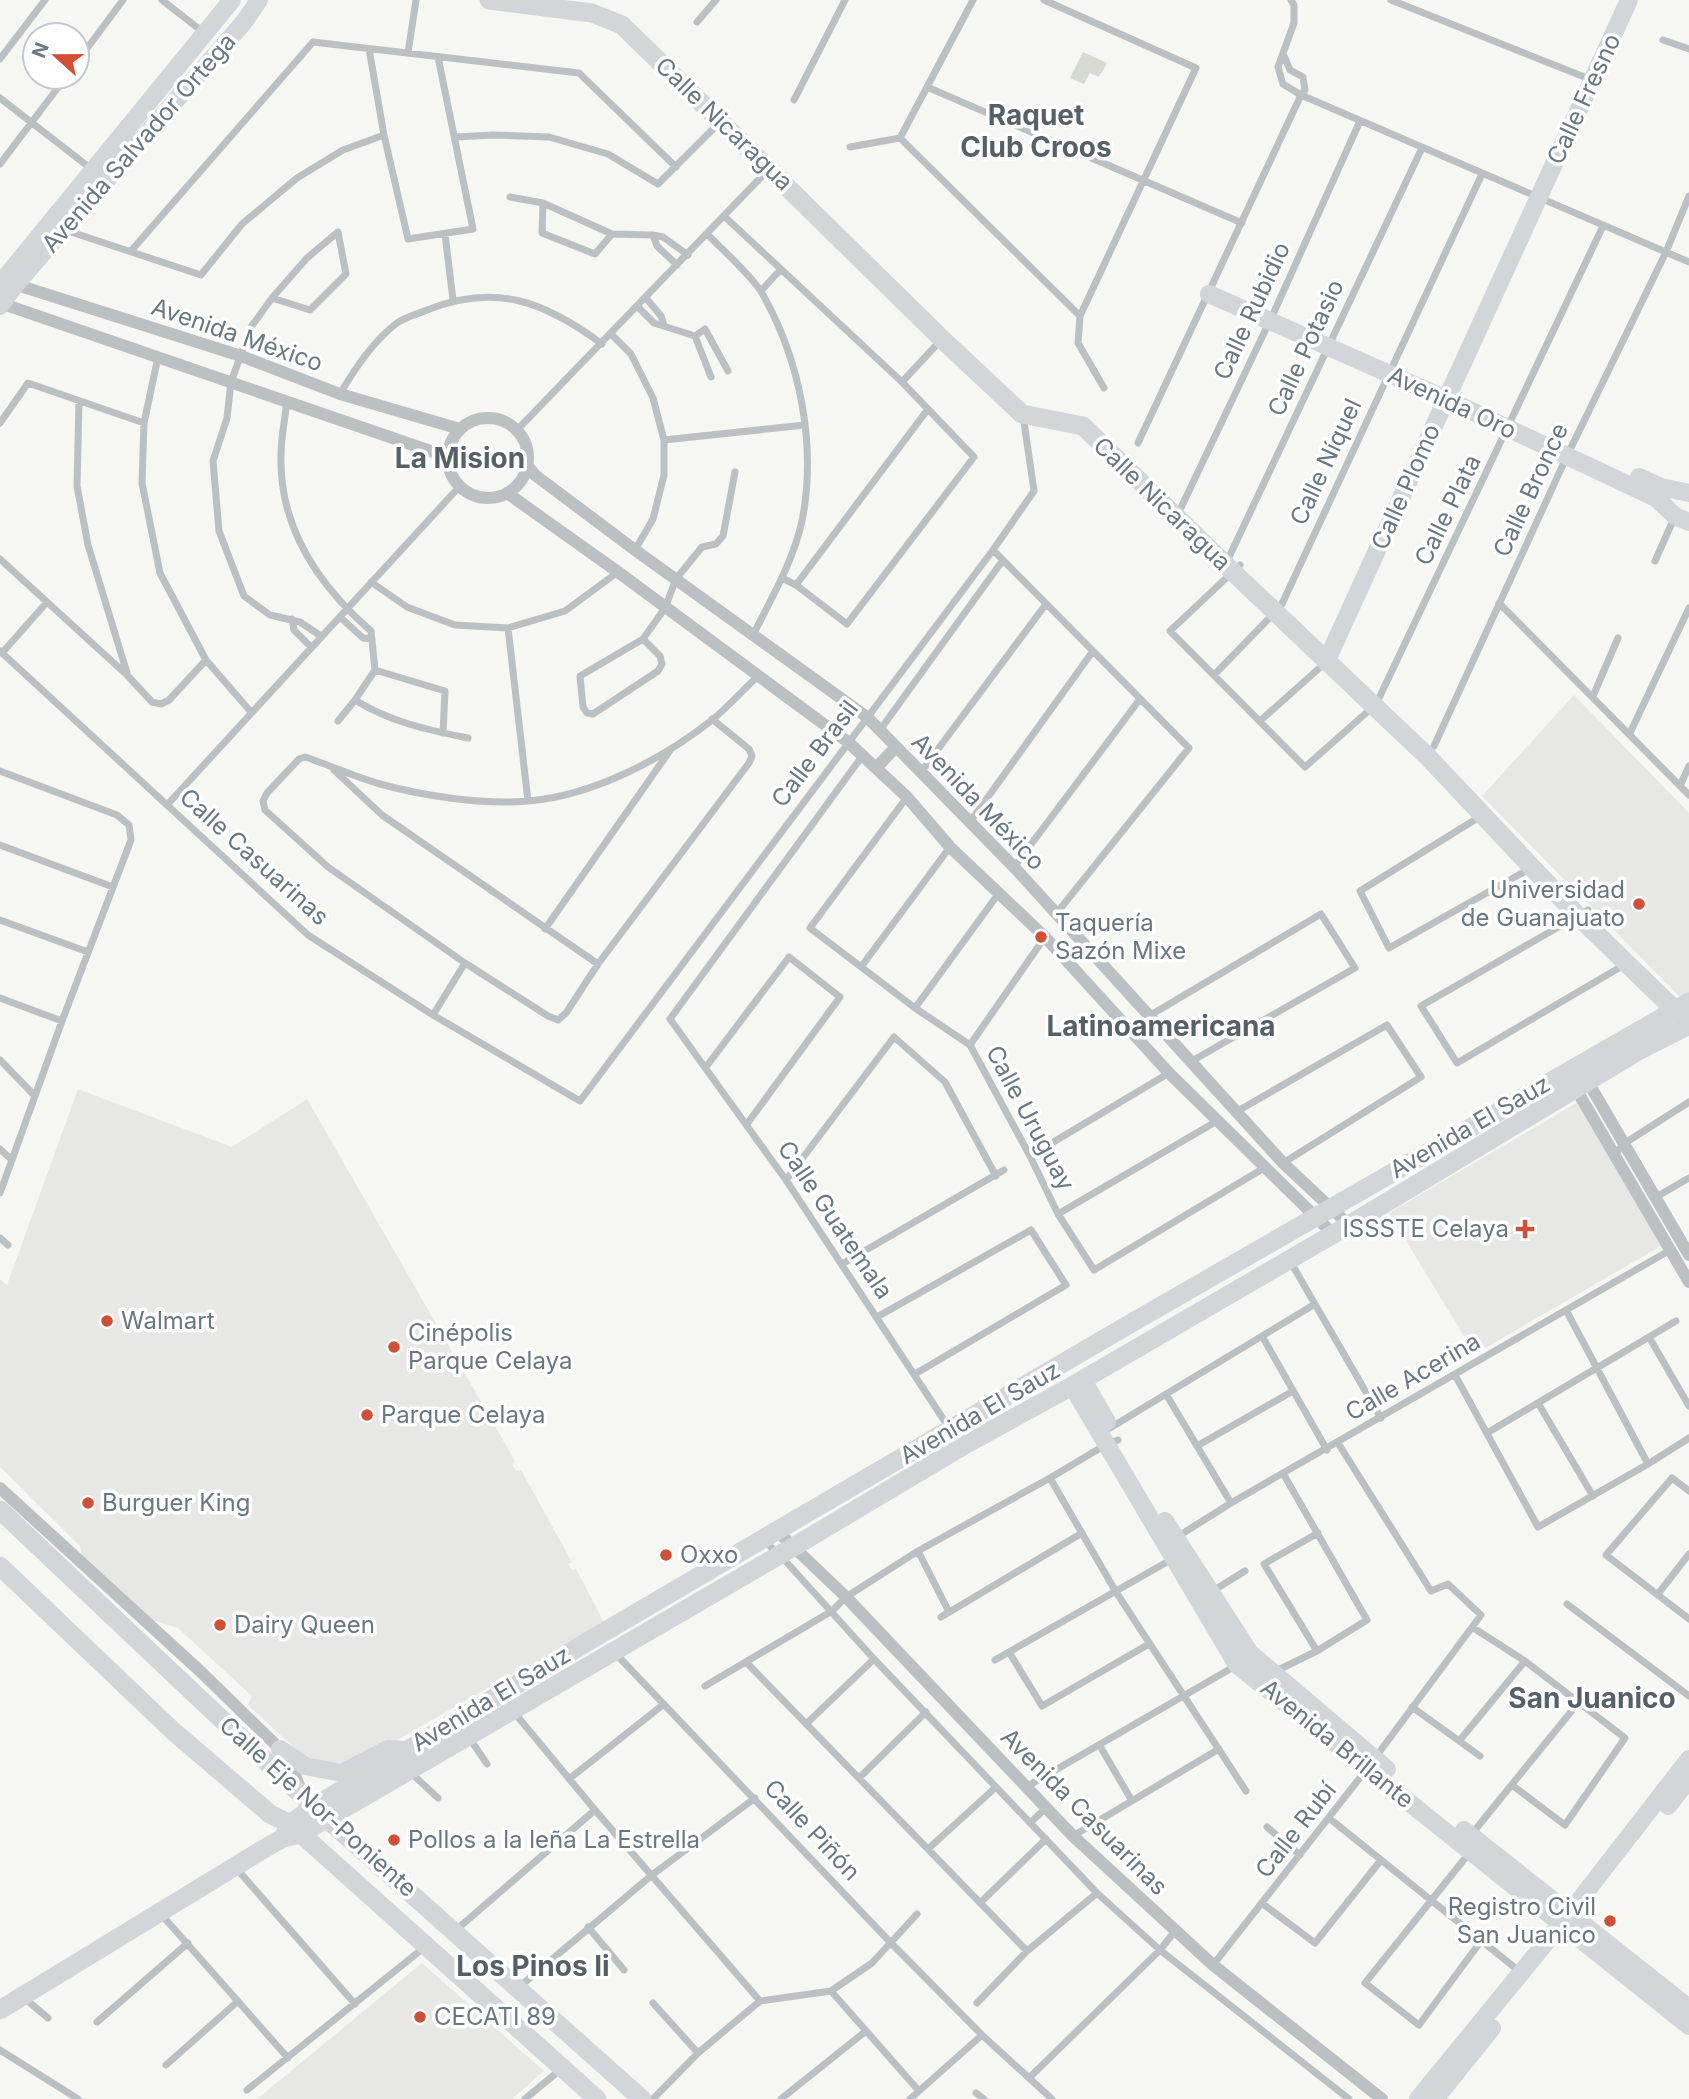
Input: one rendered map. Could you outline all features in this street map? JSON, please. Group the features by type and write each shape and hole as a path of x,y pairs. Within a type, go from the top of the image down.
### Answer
{"main road":[{"name":"Avenida Salvador Ortega","path":"4,282 232,0"},
{"name":"Avenida Salvador Ortega","path":"4,282 64,230 244,22 258,0"},
{"name":"Calle Nicaragua","path":"489,0 592,13 622,25 773,165 944,337 1023,409 1088,416 1178,512 1278,610 1377,701 1434,746 1485,814"},
{"name":"Calle Nicaragua","path":"535,0 595,8 624,19 723,119"},
{"name":"Calle Fresno","path":"1538,198 1629,0"},
{"name":"Calle Plomo","path":"1328,657 1538,198"},
{"path":"1,304 4,282"},
{"name":"Avenida Oro","path":"1211,289 1570,451 1661,487 1688,489"},
{"name":"Avenida Oro","path":"1570,451 1656,498 1682,519"},
{"name":"Calle Nicaragua","path":"1377,701 1428,757 1630,960 1684,1006 1689,1024"},
{"name":"Avenida El Sauz","path":"0,2010 291,1832 314,1806 770,1535 956,1439 1077,1383 1341,1230 1684,1006"},
{"name":"Avenida El Sauz","path":"314,1806 408,1770 788,1550 956,1439 1324,1212 1576,1077 1638,1051 1689,1024"},
{"name":"Avenida Brillante","path":"1077,1383 1112,1437 1237,1665 1371,1764 1471,1843 1689,2026"},
{"name":"Calle Eje Nor-Poniente","path":"0,1510 314,1806 642,2099"},
{"name":"Avenida Brillante","path":"1174,1549 1210,1592 1250,1653 1371,1764"},
{"name":"Calle Eje Nor-Poniente","path":"0,1566 173,1731 426,1946 597,2099"},
{"path":"592,1639 608,1654"},
{"path":"451,1723 465,1737"},
{"path":"280,1749 305,1766 342,1773 388,1749 405,1750"},
{"path":"1435,2099 1689,1759"},
{"path":"1418,2099 1521,1973 1568,1922 1689,1779"},
{"path":"262,1850 270,1814"},
{"name":"Avenida Brillante","path":"1568,1922 1689,2008"},
{"path":"500,2011 543,2039 558,2024"},
{"path":"557,2063 563,2050 568,2049 607,2075 620,2080"}],"street":[{"path":"0,59 44,0"},
{"path":"91,44 124,0"},
{"path":"162,0 205,34"},
{"path":"408,53 416,0"},
{"path":"697,22 716,0"},
{"path":"794,100 845,0"},
{"path":"900,138 973,0"},
{"path":"1044,0 1196,68 1080,316 1078,343 1104,388"},
{"path":"1291,0 1294,5 1294,23 1278,67 1283,84 1301,95 1360,121 1689,262"},
{"path":"1391,0 1592,80"},
{"path":"1663,40 1689,49"},
{"path":"131,251 313,42 579,73 676,167"},
{"path":"369,49 384,135 408,239 473,229 438,57"},
{"path":"1138,443 1301,95 1306,90 1303,76 1290,70 1284,55"},
{"path":"927,87 1242,223"},
{"path":"0,164 55,91"},
{"path":"0,98 94,171"},
{"path":"456,137 549,137 608,154 658,184 723,119"},
{"name":"Calle Rubidio","path":"1178,512 1272,316 1360,121"},
{"path":"64,230 201,275 242,225 297,178 343,150 384,135"},
{"path":"850,148 900,138"},
{"path":"900,138 1080,316"},
{"name":"Calle Potasio","path":"1231,564 1329,342 1422,148"},
{"path":"517,430 773,165"},
{"name":"Calle Níquel","path":"1278,610 1482,174"},
{"name":"Calle Bronce","path":"1434,746 1570,451 1666,252 1689,196"},
{"path":"510,197 543,203 612,234 663,237 688,255"},
{"path":"543,203 542,233 595,254 612,234"},
{"path":"724,216 902,382 974,457 847,624 796,585 782,578"},
{"name":"Calle Plata","path":"1377,701 1603,226"},
{"path":"272,298 310,310 346,274 338,232 307,258 272,298 251,327 231,382 227,418 214,461 219,531 244,596 270,615 300,622 321,636"},
{"path":"444,234 453,300"},
{"path":"708,234 761,291 791,354 805,425 807,467 802,522 782,578 753,635"},
{"path":"653,235 657,246 677,265"},
{"path":"761,291 781,269"},
{"name":"Avenida México","path":"4,282 241,356 340,394 460,429"},
{"path":"340,394 358,363 398,322 453,300 494,296 533,304 572,321 602,344"},
{"path":"646,298 661,316 664,325"},
{"name":"Avenida México","path":"1,304 448,457"},
{"path":"637,306 654,323 695,335 705,329 727,369 710,375 695,335"},
{"path":"611,334 631,354 653,398 664,440 664,475 653,519 635,551"},
{"path":"902,382 944,337"},
{"path":"158,357 144,423 142,483 160,573 206,660 251,712"},
{"path":"0,423 28,383 144,423"},
{"path":"79,401 77,486 88,545 127,675"},
{"path":"287,401 281,456 287,515 313,567 346,608 371,631 375,670 338,721"},
{"path":"796,585 928,409"},
{"name":"Calle Brasil","path":"580,1101 993,550 1034,491 1023,409"},
{"path":"481,418 505,421 517,430 526,444 527,465 520,481 506,493 491,498 476,496 460,486 450,472 448,457 451,442 460,429 481,418"},
{"path":"664,440 805,425"},
{"name":"Avenida México","path":"527,465 535,475 635,551 867,717 1014,867 1341,1230"},
{"path":"643,639 660,656 662,664 658,671 593,714 587,713 583,707 580,676 643,639 665,608 676,579 702,547 716,544 723,536 735,472"},
{"path":"167,805 460,486"},
{"name":"Avenida México","path":"506,493 618,572 848,742 877,767 950,847 1045,937 1169,1073 1264,1168 1324,1212"},
{"path":"1655,561 1682,519"},
{"path":"993,550 1189,748 1056,914"},
{"path":"0,559 127,675 152,702 161,704 169,700 206,660"},
{"path":"880,730 1003,560"},
{"path":"1231,564 1170,631 1306,767 1377,701"},
{"path":"371,582 407,607 454,625 508,628 565,611 618,572"},
{"path":"1,652 47,602"},
{"path":"1499,603 1630,733 1689,796"},
{"path":"921,772 1046,604"},
{"path":"1630,733 1689,608"},
{"path":"1214,675 1278,610"},
{"path":"340,617 363,638 372,639"},
{"path":"292,619 294,630 311,647"},
{"path":"508,628 528,801"},
{"path":"1593,696 1618,638"},
{"path":"970,822 1093,651"},
{"name":"Calle Casuarinas","path":"1,652 308,935 433,1015 580,1101"},
{"path":"1260,721 1328,657"},
{"path":"375,670 445,691 443,733"},
{"path":"712,719 749,749 752,756 749,763 598,964 566,1013 558,1020 465,963 328,867 265,810 262,801 299,759 305,757 381,785 463,799 528,801 566,794 619,776 671,748 712,719 758,676"},
{"path":"1014,867 1140,699"},
{"path":"355,701 377,714 399,722 468,738"},
{"path":"877,767 896,747"},
{"path":"545,929 671,748"},
{"name":"Calle Guatemala","path":"863,755 670,1019 786,1180 956,1439"},
{"path":"1680,786 1689,766"},
{"path":"333,769 382,815 598,964"},
{"path":"0,771 117,815 129,825 131,840 0,1193"},
{"name":"Calle Uruguay","path":"907,797 810,928 915,1008 970,1045 1058,1214 1094,1270 1264,1168"},
{"path":"1485,814 1360,891 1389,948 1536,864"},
{"path":"0,845 113,887"},
{"path":"861,967 950,847"},
{"path":"915,1008 999,892"},
{"path":"1583,913 1420,1006 1457,1063 1630,960"},
{"path":"1149,1016 1321,914 1355,968 1190,1062"},
{"path":"0,920 88,952"},
{"path":"970,1045 1045,937"},
{"path":"706,1067 789,957 840,997 747,1124"},
{"path":"433,1015 465,963"},
{"path":"0,998 62,1021"},
{"path":"1236,1112 1387,1025 1421,1077 1283,1163"},
{"path":"786,1180 894,1037 945,1082 996,1175"},
{"path":"0,1060 35,1096"},
{"path":"1030,1156 1169,1073"},
{"path":"1576,1077 1625,1143 1687,1251"},
{"path":"1576,1077 1615,1154 1689,1282"},
{"path":"1615,1154 1625,1143 1689,1102"},
{"path":"1058,1214 1217,1121"},
{"path":"0,1149 12,1160"},
{"path":"842,1264 1004,1170"},
{"path":"1656,1197 1689,1178"},
{"path":"877,1317 1031,1230 1066,1285 915,1374"},
{"path":"0,1238 8,1245"},
{"name":"Calle Acerina","path":"995,1660 1116,1592 1231,1503 1284,1475 1670,1250 1687,1251"},
{"path":"1289,1260 1381,1418"},
{"path":"705,1686 832,1611 846,1597 918,1551 1050,1478 1112,1437 1166,1395 1315,1304"},
{"path":"1566,1310 1648,1464"},
{"path":"1487,1433 1676,1321"},
{"path":"1262,1336 1327,1450"},
{"path":"1649,1337 1689,1406"},
{"path":"1455,1375 1538,1527 1689,1438"},
{"path":"1196,1446 1293,1391"},
{"path":"1166,1395 1231,1503"},
{"path":"1538,1403 1593,1496"},
{"name":"Calle Rubí","path":"1213,1965 1371,1764 1481,1615 1448,1584 1431,1591 1338,1443"},
{"path":"1273,1673 1317,1651 1367,1620 1284,1475"},
{"path":"1050,1478 1116,1592 1246,1791"},
{"path":"1688,1488 1672,1478 1606,1555 1689,1619"},
{"path":"0,1488 200,1671 280,1749 314,1806"},
{"path":"941,1617 1082,1533"},
{"path":"1317,1651 1264,1564 1318,1533"},
{"name":"Avenida Casuarinas","path":"770,1535 846,1597 1073,1836 1175,1931 1213,1965 1382,2099"},
{"name":"Avenida Casuarinas","path":"788,1550 832,1611 874,1659 1097,1893 1160,1950 1349,2099"},
{"path":"918,1551 949,1612"},
{"path":"1658,1594 1689,1554"},
{"path":"1210,1592 1245,1571"},
{"path":"1567,1604 1689,1696"},
{"path":"1472,1627 1525,1661 1625,1738 1565,1825 1512,1785"},
{"path":"1009,1652 1042,1706 1149,1644"},
{"name":"Calle Piñón","path":"608,1654 664,1704 982,2035 1052,2099"},
{"path":"806,1724 874,1659"},
{"path":"1460,1740 1525,1661"},
{"path":"746,1662 1027,1951"},
{"path":"1026,1787 1237,1665"},
{"path":"1481,1941 1419,2025 1365,1983 1431,1899 1512,1785 1578,1703"},
{"path":"569,1779 664,1704"},
{"path":"1412,1707 1480,1756"},
{"path":"512,1710 760,2001"},
{"path":"859,1778 926,1712"},
{"path":"465,1737 487,1765"},
{"path":"1100,1746 1132,1801"},
{"path":"1073,1836 1219,1749"},
{"path":"408,1770 439,1798"},
{"path":"928,1849 996,1787"},
{"path":"517,1989 652,1875 755,1798"},
{"path":"1030,1823 1046,1808"},
{"path":"455,1931 595,1810"},
{"path":"1329,1818 1521,1973"},
{"path":"1267,1827 1300,1855"},
{"path":"980,1902 1045,1839"},
{"path":"1263,1904 1315,1944 1381,1860"},
{"path":"235,1867 355,2004"},
{"path":"977,2003 1027,1951 1097,1893"},
{"path":"159,1913 288,2058"},
{"path":"653,2099 698,2053 760,2001 831,1991 872,1963 917,1914"},
{"path":"588,1927 624,1970"},
{"path":"1029,2078 1160,1950 1175,1931"},
{"path":"97,2022 188,1943"},
{"path":"247,2091 426,1946"},
{"path":"831,1991 919,2091"},
{"path":"22,1996 48,2018"},
{"path":"166,2064 237,2002"},
{"path":"653,2003 698,2053"},
{"path":"781,2099 866,2031"},
{"path":"910,2099 982,2035"},
{"path":"0,2050 78,2099"},
{"path":"526,2099 557,2063"},
{"path":"976,2093 984,2099"}],"shaded area":[{"path":"1083,52 1107,63 1099,77 1090,73 1084,84 1070,78"},
{"name":"Universidad de Guanajuato","path":"1574,695 1689,813 1689,995 1680,997 1482,796"},
{"name":"Parque Celaya","path":"78,1089 232,1147 307,1099 515,1461 512,1464 516,1471 521,1470 572,1562 568,1564 572,1570 576,1569 604,1622 355,1764 341,1768 303,1756 248,1705 252,1696 178,1628 152,1620 82,1557 80,1546 0,1467 0,1279 7,1285"},
{"name":"ISSSTE Celaya","path":"1578,1102 1661,1246 1475,1354 1389,1213"},
{"name":"CECATI 89","path":"422,1963 544,2071 512,2099 257,2099"}],"place":[{"name":"Universidad de Guanajuato","path":"1639,904"},
{"name":"Taquería Sazón Mixe","path":"1041,937"},
{"name":"ISSSTE Celaya","path":"1525,1229"},
{"name":"Walmart","path":"107,1321"},
{"name":"Cinépolis Parque Celaya","path":"394,1347"},
{"name":"Parque Celaya","path":"367,1415"},
{"name":"Burguer King","path":"88,1503"},
{"name":"Oxxo","path":"666,1555"},
{"name":"Dairy Queen","path":"220,1625"},
{"name":"Pollos a la leña La Estrella","path":"394,1840"},
{"name":"Registro Civil San Juanico","path":"1610,1921"},
{"name":"CECATI 89","path":"420,2017"}],"district":[{"name":"Raquet Club Croos","path":"1036,131"},
{"name":"La Mision","path":"460,458"},
{"name":"Latinoamericana","path":"1161,1026"},
{"name":"San Juanico","path":"1592,1698"},
{"name":"Los Pinos Ii","path":"533,1966"}]}
